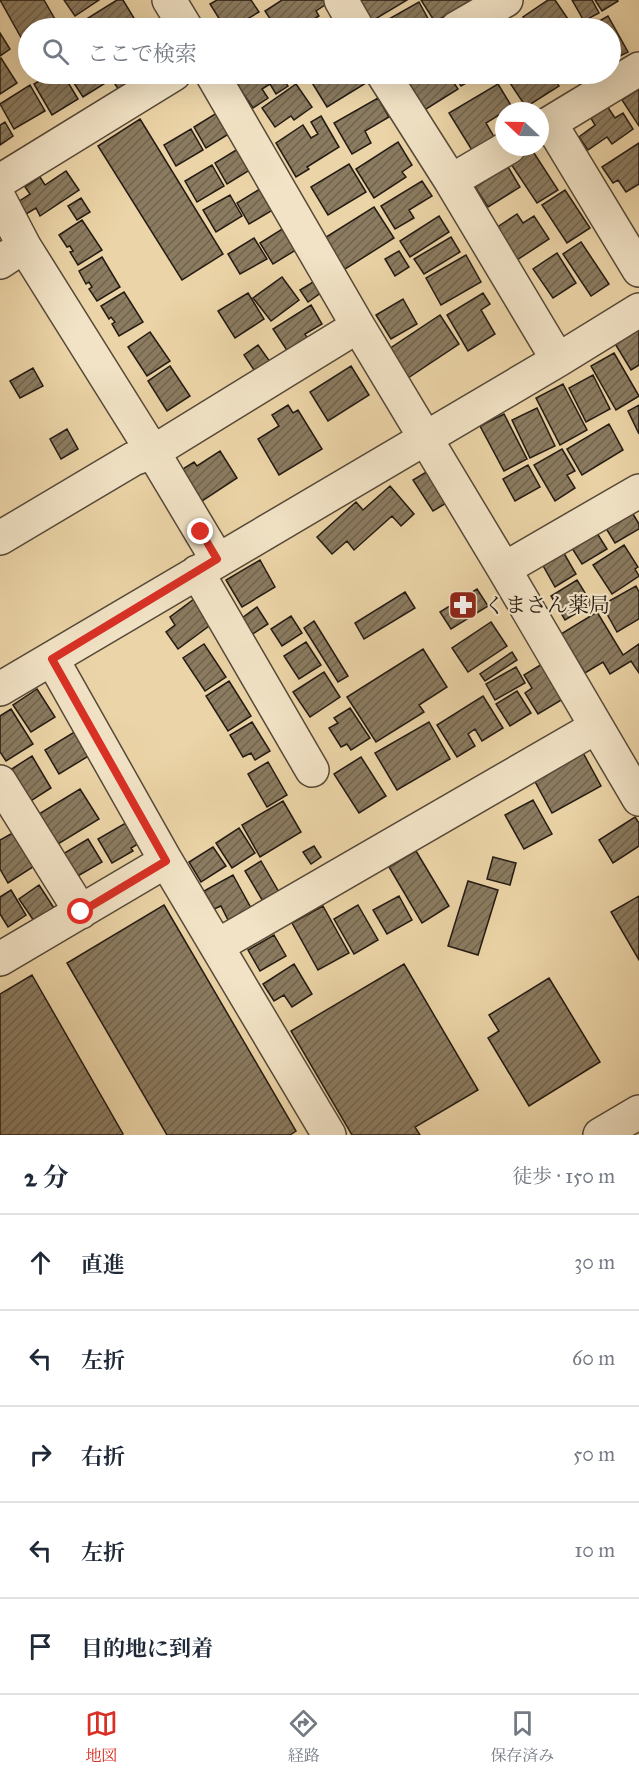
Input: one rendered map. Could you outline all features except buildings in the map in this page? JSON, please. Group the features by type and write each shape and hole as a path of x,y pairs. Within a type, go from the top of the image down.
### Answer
{"street":[{"path":"169,0 180,18"},
{"path":"341,0 351,18"},
{"path":"472,18 497,2"},
{"path":"621,80 639,69"},
{"path":"0,181 158,84"},
{"path":"218,84 358,326 504,568 639,799"},
{"path":"389,84 451,181 558,360"},
{"path":"549,124 614,84"},
{"path":"549,132 639,270"},
{"path":"451,181 495,155"},
{"path":"0,200 12,254 153,452 207,566 312,770"},
{"path":"0,689 639,310"},
{"path":"0,538 133,459 153,452 358,326"},
{"path":"504,568 639,491"},
{"path":"52,659 166,861 329,1135"},
{"path":"217,946 596,727"},
{"path":"0,782 81,912"},
{"path":"0,959 166,861"},
{"path":"600,1135 639,1112"}],"place":[{"name":"くまさん薬局","path":"463,605"}],"route":[{"path":"81,912 166,861 52,659 217,559 201,532"}]}
